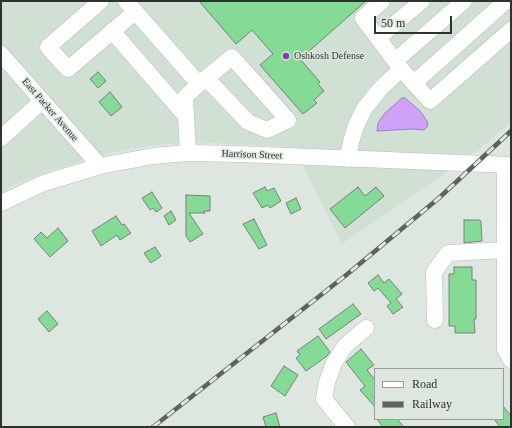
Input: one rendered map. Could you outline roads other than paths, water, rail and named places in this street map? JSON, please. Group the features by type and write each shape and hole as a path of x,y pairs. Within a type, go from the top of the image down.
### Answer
{"street":[{"path":"102,1 48,47 68,69 112,32 130,6 203,81 248,122 267,130 288,120 232,57 203,81 185,97 188,153"},
{"path":"382,1 363,18 398,65 430,101 511,30"},
{"path":"378,38 422,1"},
{"path":"348,159 351,142 361,113 398,65 464,1"},
{"path":"414,83 506,1"},
{"path":"112,32 185,115"},
{"name":"East Packer Avenue","path":"1,54 100,166"},
{"path":"1,138 42,101"},
{"name":"Harrison Street","path":"1,203 44,183 100,166 153,156 188,153 508,165"},
{"path":"508,165 505,250 505,349 511,360"},
{"path":"435,320 434,272 448,253 505,250"},
{"path":"346,427 324,399 327,382 334,363 345,346 366,328"}],"railway":[{"path":"153,427 345,276 439,198 511,131"}],"place":[{"name":"Oshkosh Defense","path":"286,56"}]}
